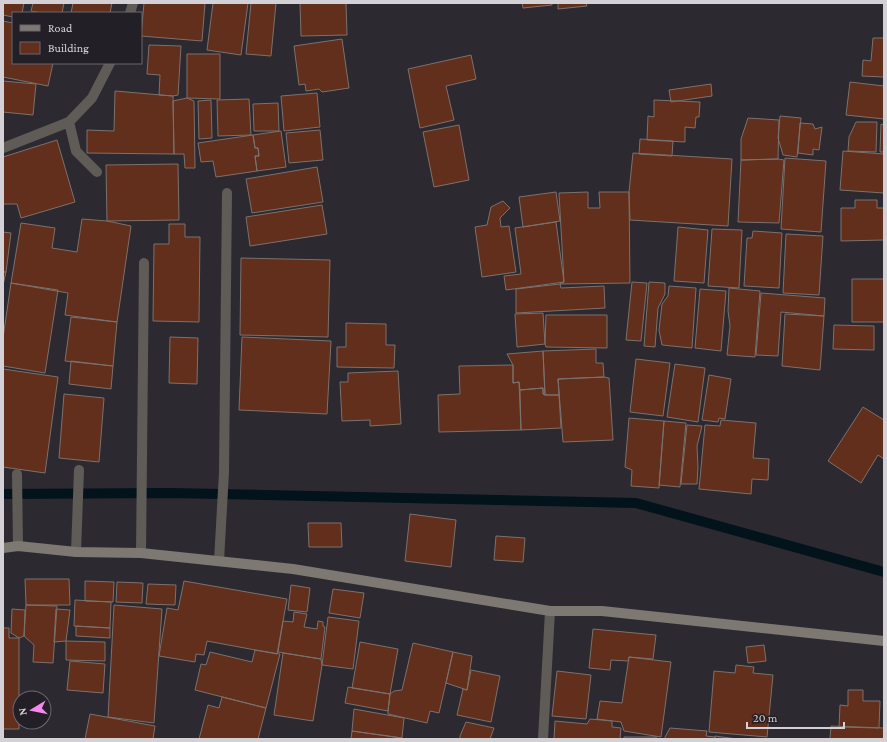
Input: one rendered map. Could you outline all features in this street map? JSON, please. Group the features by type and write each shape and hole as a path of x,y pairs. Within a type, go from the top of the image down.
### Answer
{"main road":[{"path":"3,548 18,546 76,552 141,553 219,561 293,569 550,611 602,611 884,641"}],"street":[{"path":"3,148 69,122 92,98 109,64"},
{"path":"69,122 76,151 97,172"},
{"path":"219,561 224,472 227,193"},
{"path":"141,553 144,263"},
{"path":"76,552 79,470"},
{"path":"17,478 18,546"},
{"path":"543,739 550,611"}],"building":[{"path":"3,3 24,3 22,12 12,12 12,17 3,15"},
{"path":"33,3 64,3 62,12 31,11"},
{"path":"73,3 112,3 110,12 71,12"},
{"path":"144,3 205,3 202,41 142,36"},
{"path":"213,3 248,3 241,55 207,50"},
{"path":"251,3 276,3 271,56 246,54"},
{"path":"300,3 346,3 347,35 301,36"},
{"path":"522,3 552,3 552,5 523,8"},
{"path":"558,3 586,3 587,6 558,9"},
{"path":"3,21 12,23 12,64 53,64 48,86 3,77"},
{"path":"873,38 884,38 884,77 862,76 863,60 871,61"},
{"path":"342,39 349,88 322,92 319,89 306,91 305,84 299,85 294,46"},
{"path":"149,45 181,46 178,95 159,95 160,75 147,74"},
{"path":"187,54 220,54 220,99 187,98"},
{"path":"471,55 476,79 446,86 454,120 420,128 408,69"},
{"path":"3,81 36,84 33,115 3,112"},
{"path":"850,82 884,86 884,119 846,115"},
{"path":"711,84 712,96 671,102 669,90"},
{"path":"115,91 173,96 174,154 87,153 87,130 114,131"},
{"path":"317,93 320,127 284,131 281,96"},
{"path":"187,98 194,101 195,168 185,168 184,154 174,154 173,101"},
{"path":"249,99 251,135 218,136 217,100"},
{"path":"211,100 212,138 199,139 198,101"},
{"path":"654,100 700,102 699,117 696,117 695,128 685,127 685,142 647,140 648,116 654,117"},
{"path":"278,103 279,131 254,131 253,104"},
{"path":"780,116 801,118 797,157 783,155 778,138"},
{"path":"748,118 779,120 778,159 741,160 741,139"},
{"path":"856,122 877,122 876,152 848,151 849,137"},
{"path":"800,123 813,124 815,129 822,127 819,150 813,149 813,155 798,153"},
{"path":"881,124 884,125 884,152 880,152"},
{"path":"459,125 469,180 434,187 423,132"},
{"path":"320,130 323,160 289,163 286,133"},
{"path":"281,131 286,167 257,171 255,156 259,156 258,148 255,148 253,135"},
{"path":"253,135 255,148 258,148 259,156 255,156 257,171 216,177 213,161 201,162 198,143"},
{"path":"640,139 673,141 672,156 639,154"},
{"path":"57,140 75,202 21,218 17,204 3,204 3,157"},
{"path":"843,151 884,154 884,193 840,190"},
{"path":"633,153 732,159 728,226 630,220 629,192"},
{"path":"785,158 826,161 821,232 781,229"},
{"path":"741,160 784,160 779,223 738,222"},
{"path":"178,164 179,220 107,221 106,165"},
{"path":"317,167 323,202 252,213 246,179"},
{"path":"556,192 560,221 523,227 519,197"},
{"path":"588,192 588,208 600,208 599,192 629,192 630,283 560,284 564,282 559,193"},
{"path":"855,200 877,200 877,208 884,208 884,240 841,241 841,208 855,208"},
{"path":"503,201 510,208 500,218 501,227 509,226 516,272 482,277 475,227 487,225 491,207"},
{"path":"322,205 327,234 250,246 246,217"},
{"path":"82,219 107,221 131,226 117,322 65,315 68,293 11,283 21,223 55,228 52,248 77,252"},
{"path":"556,222 564,282 506,290 504,276 521,274 515,228"},
{"path":"169,224 185,224 185,237 200,237 199,322 153,321 154,244 169,244"},
{"path":"678,227 708,230 704,283 674,281"},
{"path":"712,229 742,230 739,288 708,286"},
{"path":"753,231 782,233 779,288 744,286 747,238 752,238"},
{"path":"3,232 11,233 6,272 3,272"},
{"path":"786,234 823,236 819,295 783,293"},
{"path":"241,258 330,260 328,337 240,335"},
{"path":"3,272 6,272 3,285"},
{"path":"852,279 884,279 884,322 852,322"},
{"path":"632,282 647,283 641,341 626,340"},
{"path":"649,282 665,283 665,294 658,308 655,347 644,346"},
{"path":"11,283 58,290 45,373 3,366 3,338"},
{"path":"560,284 561,288 604,286 605,308 516,313 516,289"},
{"path":"669,286 696,288 692,348 662,345 659,330 662,304 668,296"},
{"path":"729,288 760,291 755,357 727,355 730,326 728,311"},
{"path":"700,289 726,291 721,351 695,348"},
{"path":"761,293 825,298 824,316 781,312 778,356 756,355"},
{"path":"543,313 545,344 517,347 515,314"},
{"path":"785,314 824,316 820,370 782,366"},
{"path":"546,315 607,315 607,348 546,347"},
{"path":"71,317 117,322 113,366 65,361"},
{"path":"346,323 386,324 386,345 395,345 394,368 337,367 337,347 346,347"},
{"path":"834,325 874,326 874,350 833,349"},
{"path":"170,337 198,338 197,384 169,383"},
{"path":"242,337 331,341 327,414 239,410"},
{"path":"596,349 596,363 603,363 604,377 558,379 559,395 545,395 543,351"},
{"path":"543,351 545,395 543,394 543,388 520,390 519,382 513,383 513,365 507,354"},
{"path":"636,359 670,363 663,416 630,412"},
{"path":"71,361 113,366 111,389 69,384"},
{"path":"675,364 705,368 698,422 667,417"},
{"path":"513,365 513,383 519,382 521,430 439,432 438,395 460,394 459,366"},
{"path":"3,369 58,377 45,473 3,467"},
{"path":"398,371 401,424 370,426 370,420 342,421 340,382 348,382 348,373"},
{"path":"709,375 731,379 725,419 719,418 718,422 702,420"},
{"path":"609,378 613,440 563,442 558,379"},
{"path":"543,388 543,394 545,395 559,395 561,428 521,430 520,390"},
{"path":"64,394 104,398 99,462 59,458"},
{"path":"863,407 884,420 884,459 878,455 861,483 828,461"},
{"path":"629,418 664,421 659,488 631,486 632,470 625,467"},
{"path":"721,420 756,423 753,458 769,459 768,480 752,479 751,494 699,489 705,425 720,426"},
{"path":"664,421 686,423 680,487 659,485"},
{"path":"687,425 702,426 697,446 697,484 681,484"},
{"path":"410,514 456,520 451,567 405,561"},
{"path":"308,523 341,523 342,547 309,547"},
{"path":"496,536 525,538 523,562 494,560"},
{"path":"25,579 69,579 70,605 26,605"},
{"path":"85,581 114,582 113,602 85,601"},
{"path":"184,581 287,599 277,654 207,641 204,655 196,654 195,662 159,656 167,608 178,610"},
{"path":"117,582 143,583 142,603 116,602"},
{"path":"148,584 176,585 175,605 146,604"},
{"path":"291,585 310,588 307,612 288,610"},
{"path":"333,589 364,593 360,618 329,613"},
{"path":"75,600 111,602 110,628 74,626"},
{"path":"26,605 57,606 53,663 33,662 34,645 24,636"},
{"path":"114,605 162,609 154,723 108,717"},
{"path":"12,609 25,610 24,636 19,638 11,633"},
{"path":"56,609 70,610 66,641 54,642"},
{"path":"294,612 307,614 304,627 317,629 318,621 323,622 323,626 325,627 321,659 278,652 283,621 293,622"},
{"path":"328,617 359,621 353,669 322,665"},
{"path":"76,626 110,628 110,638 76,636"},
{"path":"3,628 9,628 9,638 19,638 19,690 12,690 12,729 3,729"},
{"path":"593,629 656,635 653,659 629,657 628,661 611,660 610,670 589,668"},
{"path":"66,641 105,642 105,661 66,660"},
{"path":"360,642 398,649 390,694 352,688"},
{"path":"413,643 453,652 439,713 430,711 427,723 388,714 390,694 394,691 402,690"},
{"path":"764,645 766,661 748,663 746,647"},
{"path":"255,650 280,654 266,708 195,690 201,664 206,665 210,652 252,662"},
{"path":"453,652 472,656 467,690 446,683"},
{"path":"283,653 321,659 322,665 313,721 274,715"},
{"path":"629,657 671,662 661,737 624,731 621,722 597,719 600,701 622,703"},
{"path":"70,661 105,664 103,693 67,690"},
{"path":"736,665 754,667 753,673 773,675 767,737 709,732 714,671 735,673"},
{"path":"471,670 500,676 491,722 457,715 463,689 467,690"},
{"path":"557,671 591,675 586,719 552,716"},
{"path":"348,687 390,694 388,711 345,703"},
{"path":"848,690 863,690 863,701 880,701 879,728 839,727 840,705 848,706"},
{"path":"222,697 266,708 258,739 199,739 208,705 219,708"},
{"path":"354,709 404,718 402,738 352,731"},
{"path":"90,714 155,726 153,739 85,739"},
{"path":"590,719 612,721 612,727 621,728 620,739 554,739 555,721 587,724"},
{"path":"466,722 494,728 490,739 460,739"},
{"path":"831,726 884,728 884,739 830,739"},
{"path":"670,728 707,731 706,736 715,737 714,739 664,739"},
{"path":"352,731 402,738 402,739 351,739"},
{"path":"715,736 737,739 715,739"},
{"path":"624,737 656,737 657,739 624,739"}],"waterway":[{"path":"3,494 170,493 636,503 884,572"}]}
